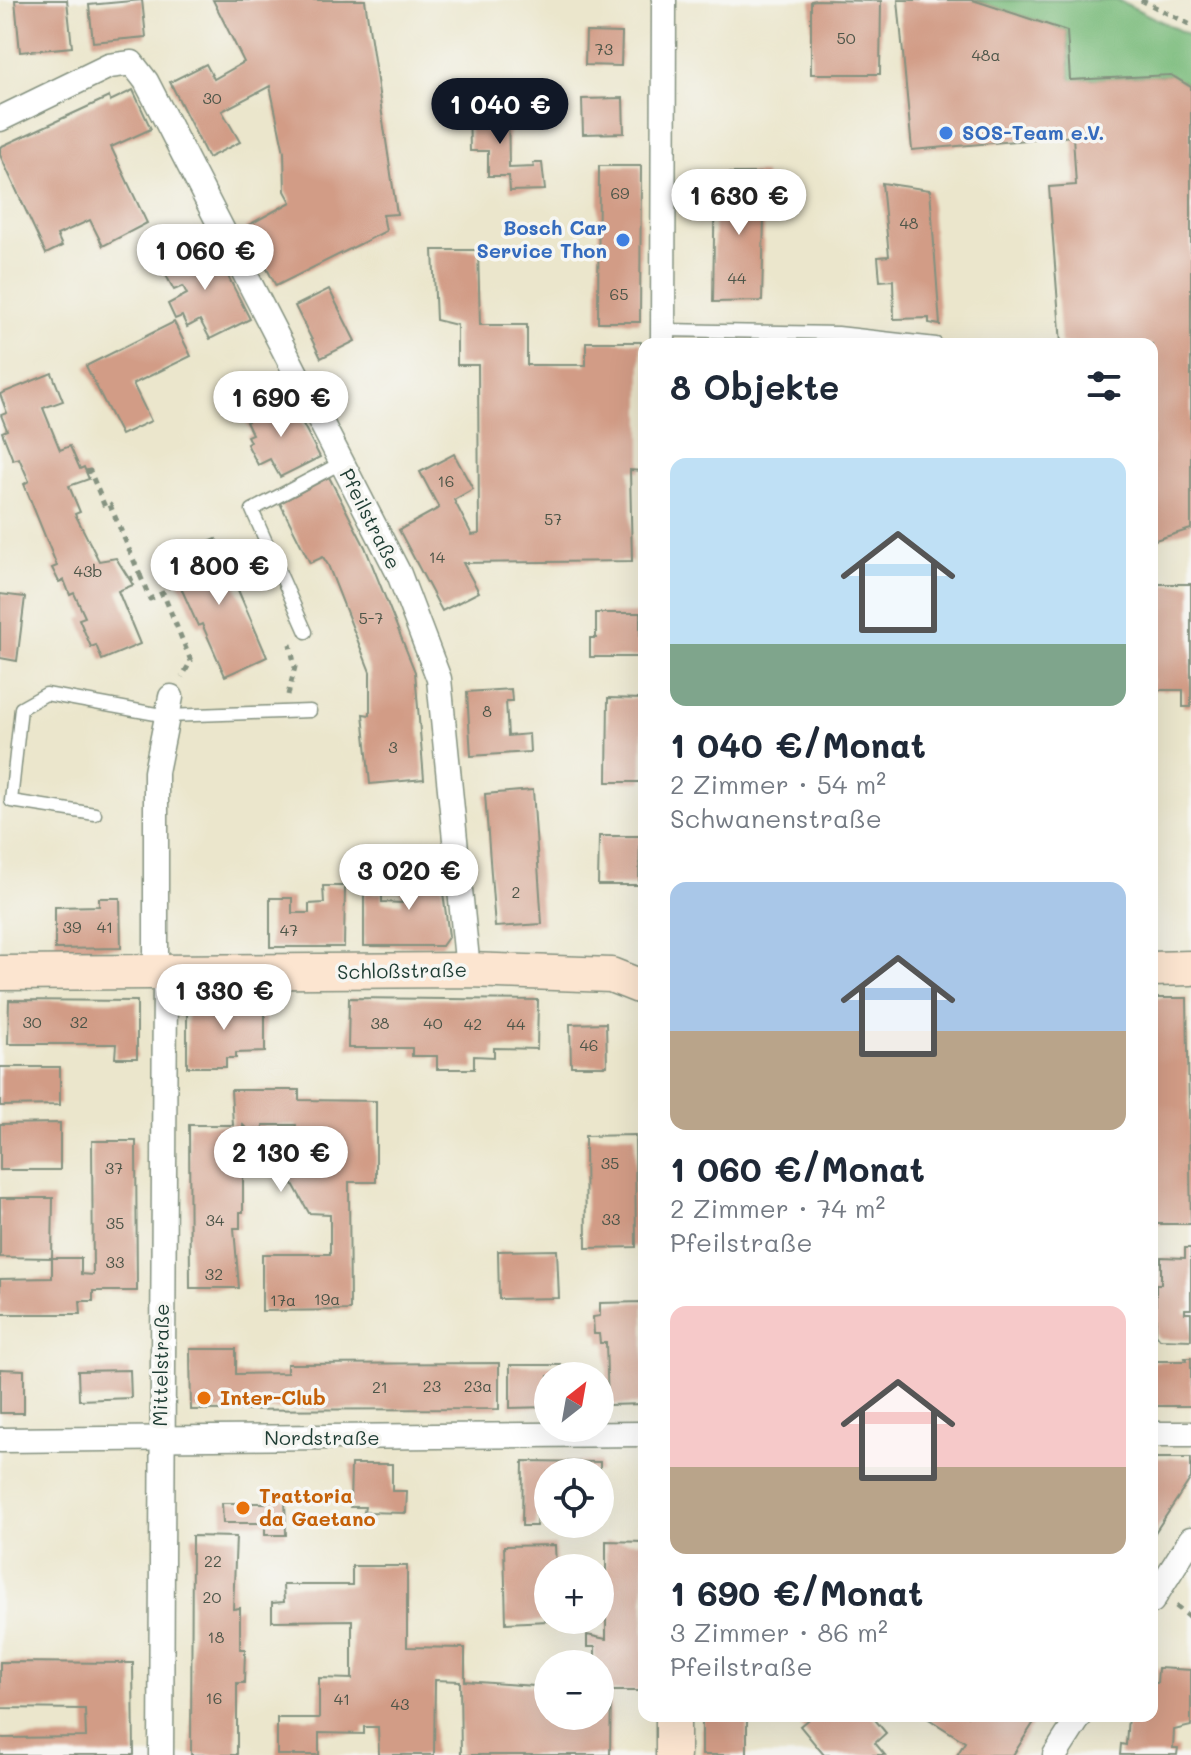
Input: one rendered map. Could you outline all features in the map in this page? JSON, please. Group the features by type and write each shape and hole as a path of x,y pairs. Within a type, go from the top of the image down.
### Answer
{"main road":[{"path":"1158,969 1191,968"},
{"name":"Schloßstraße","path":"0,973 160,975 468,970 611,975 638,986"},
{"path":"673,1722 673,1755"}],"street":[{"path":"663,337 664,0"},
{"name":"Pfeilstraße","path":"0,119 109,66 132,63 146,81 399,574 439,679 468,970"},
{"path":"160,975 156,772 169,706"},
{"name":"Mittelstraße","path":"160,975 161,1755"},
{"name":"Nordstraße","path":"0,1440 638,1434"},
{"path":"1158,1434 1191,1434"},
{"path":"1158,1591 1191,1539"},
{"path":"1055,1755 1076,1722"}],"lane":[{"path":"663,337 838,333 883,338"},
{"path":"306,632 252,510 341,463"},
{"path":"95,814 11,801 21,708 46,694 169,706 310,711"}],"path":[{"path":"1141,0 1191,25"},
{"path":"86,472 90,471 105,507 110,505 150,599 163,593 191,661 169,706"},
{"path":"130,579 140,575"},
{"path":"285,711 295,667 288,646 306,632"}],"green space":[{"path":"973,0 1118,0 1191,36 1191,87 1171,75 1070,80 1067,31"}],"building":[{"path":"15,0 67,0 72,47 20,52"},
{"path":"142,0 146,37 93,42 89,5"},
{"path":"213,0 365,0 397,214 383,215 386,231 276,286 245,227 291,202 285,191 284,152 270,86 222,111 240,142 208,158 170,82 206,64 214,79 244,62"},
{"path":"898,0 973,0 1067,31 1070,80 1171,75 1191,87 1191,529 1158,539 1158,338 1061,338 1049,187 1076,185 1073,136 912,150"},
{"path":"811,1 881,1 880,74 811,74"},
{"path":"586,32 622,33 621,66 585,65"},
{"path":"133,90 151,129 111,147 147,223 103,246 90,220 57,235 62,246 46,254 0,155 0,147 109,97 110,101"},
{"path":"623,98 624,133 583,134 582,99"},
{"path":"508,103 509,168 534,167 533,163 542,163 545,190 510,191 509,176 488,176 488,151 470,151 469,104"},
{"path":"599,166 641,166 640,322 598,322"},
{"path":"715,173 765,173 762,301 713,302"},
{"path":"882,183 930,190 940,325 929,323 929,318 894,319 893,280 880,281 878,257 889,256"},
{"path":"210,241 250,319 210,339 200,320 187,327 182,316 175,319 168,304 187,294 183,286 174,290 161,266"},
{"path":"433,250 478,250 480,325 527,325 527,365 586,365 586,342 638,342 638,471 630,470 632,561 463,563 479,592 442,611 399,530 439,508 420,472 454,454 473,489 454,500 472,535 479,534 478,365 457,365 457,325 436,320"},
{"path":"329,289 355,341 321,358 295,306"},
{"path":"174,322 191,356 133,384 151,421 121,435 86,366"},
{"path":"52,373 63,401 43,408 60,450 70,446 80,469 84,467 89,479 69,486 80,512 75,514 99,561 116,558 133,585 118,591 140,644 102,660 96,645 91,647 79,619 85,617 74,593 70,595 64,580 59,582 52,568 57,566 24,484 29,481 19,458 13,460 2,432 7,430 1,415 7,413 0,394"},
{"path":"290,399 320,457 280,477 270,459 258,465 247,444 250,442 247,436 252,434 246,422"},
{"path":"329,477 365,547 415,672 424,779 370,784 363,714 370,715 370,672 328,565 323,557 310,563 280,503"},
{"path":"216,539 267,657 225,676 202,624 198,626 178,581 183,579 173,557"},
{"path":"1158,584 1191,584 1191,707 1183,707 1183,690 1158,690"},
{"path":"0,594 25,597 17,661 0,658"},
{"path":"596,613 638,613 638,657 590,657 590,638 596,638"},
{"path":"511,689 512,701 506,701 508,736 529,734 530,752 471,756 467,692"},
{"path":"608,698 638,699 638,782 607,782"},
{"path":"533,790 542,924 495,927 485,794"},
{"path":"599,836 638,836 638,885 598,885"},
{"path":"439,864 449,936 442,946 364,946 364,893 382,893 382,902 402,903 398,869"},
{"path":"323,886 345,886 344,947 270,947 270,898 292,898 292,913 309,913 309,904 324,903"},
{"path":"99,898 120,898 121,948 55,949 55,907 99,906"},
{"path":"349,998 538,1000 537,1049 494,1048 494,1057 474,1056 474,1069 437,1069 437,1056 412,1056 412,1048 348,1048"},
{"path":"1158,998 1187,998 1191,1224 1158,1224"},
{"path":"9,1000 137,1001 137,1058 115,1058 116,1044 8,1044"},
{"path":"187,1002 265,1002 265,1052 236,1053 236,1058 226,1058 226,1067 187,1067"},
{"path":"606,1023 607,1066 571,1066 570,1024"},
{"path":"0,1067 60,1067 60,1105 0,1106"},
{"path":"231,1090 299,1090 299,1100 376,1101 376,1182 349,1182 350,1310 262,1311 262,1254 330,1254 330,1214 309,1213 291,1180 296,1125 263,1125 263,1148 243,1125 243,1212 240,1212 240,1228 234,1228 239,1288 190,1288 189,1125 233,1125"},
{"path":"60,1123 60,1170 0,1170 0,1124"},
{"path":"635,1135 636,1247 586,1248 585,1136"},
{"path":"92,1141 136,1141 137,1291 93,1291 93,1301 80,1301 81,1314 0,1314 0,1279 52,1278 52,1258 81,1258 81,1274 93,1275"},
{"path":"0,1198 53,1198 52,1258 0,1257"},
{"path":"1185,1248 1191,1248 1191,1309 1185,1309 1185,1313 1191,1313 1191,1340 1160,1339 1158,1284 1161,1284 1161,1257 1185,1258"},
{"path":"557,1250 559,1298 499,1299 498,1251"},
{"path":"638,1302 638,1404 614,1405 614,1362 607,1362 606,1343 600,1343 599,1334 594,1334 593,1317 600,1316 600,1303"},
{"path":"190,1349 236,1349 236,1374 287,1373 287,1364 499,1363 499,1409 191,1410"},
{"path":"1185,1358 1191,1358 1191,1406 1158,1406 1158,1361 1186,1361"},
{"path":"510,1365 534,1365 534,1407 510,1408"},
{"path":"0,1369 24,1370 24,1413 0,1413"},
{"path":"130,1370 131,1398 79,1400 78,1371"},
{"path":"1158,1458 1191,1458 1191,1478 1158,1528"},
{"path":"523,1461 534,1461 534,1526 522,1526"},
{"path":"351,1464 392,1464 392,1491 407,1491 406,1513 364,1512 365,1507 350,1507"},
{"path":"265,1499 285,1499 286,1535 265,1535 265,1523 223,1523 222,1503 265,1503"},
{"path":"192,1536 236,1537 233,1609 240,1608 240,1649 245,1649 244,1683 237,1683 237,1755 191,1755"},
{"path":"606,1541 638,1542 638,1691 614,1691 614,1650 587,1647 587,1635 606,1639 606,1634 614,1634 614,1554 606,1554"},
{"path":"555,1545 555,1554 534,1554 534,1622 506,1623 504,1546"},
{"path":"352,1566 407,1566 407,1647 465,1648 465,1681 534,1686 534,1730 610,1730 610,1755 461,1755 460,1681 435,1680 434,1755 379,1755 378,1727 364,1727 364,1734 319,1733 319,1755 277,1755 277,1718 319,1718 319,1678 352,1679 352,1620 272,1621 272,1603 284,1602 283,1585 352,1585"},
{"path":"0,1662 133,1663 134,1755 0,1755 0,1738 86,1737 85,1709 0,1708"},
{"path":"1158,1668 1191,1670 1191,1726 1174,1730 1173,1748 1178,1748 1177,1755 1120,1755 1121,1744 1126,1745 1128,1722 1158,1722"},
{"path":"702,1722 747,1722 747,1755 702,1755"},
{"path":"805,1722 877,1722 886,1733 875,1743 885,1755 824,1755 800,1726"},
{"path":"933,1722 1034,1722 1013,1755 957,1755 965,1742"}],"place":[{"name":"SOS-Team e.V.","path":"946,133"},
{"name":"Bosch Car Service Thon","path":"623,240"},
{"name":"Inter-Club","path":"204,1398"},
{"name":"Trattoria da Gaetano","path":"243,1508"}]}
